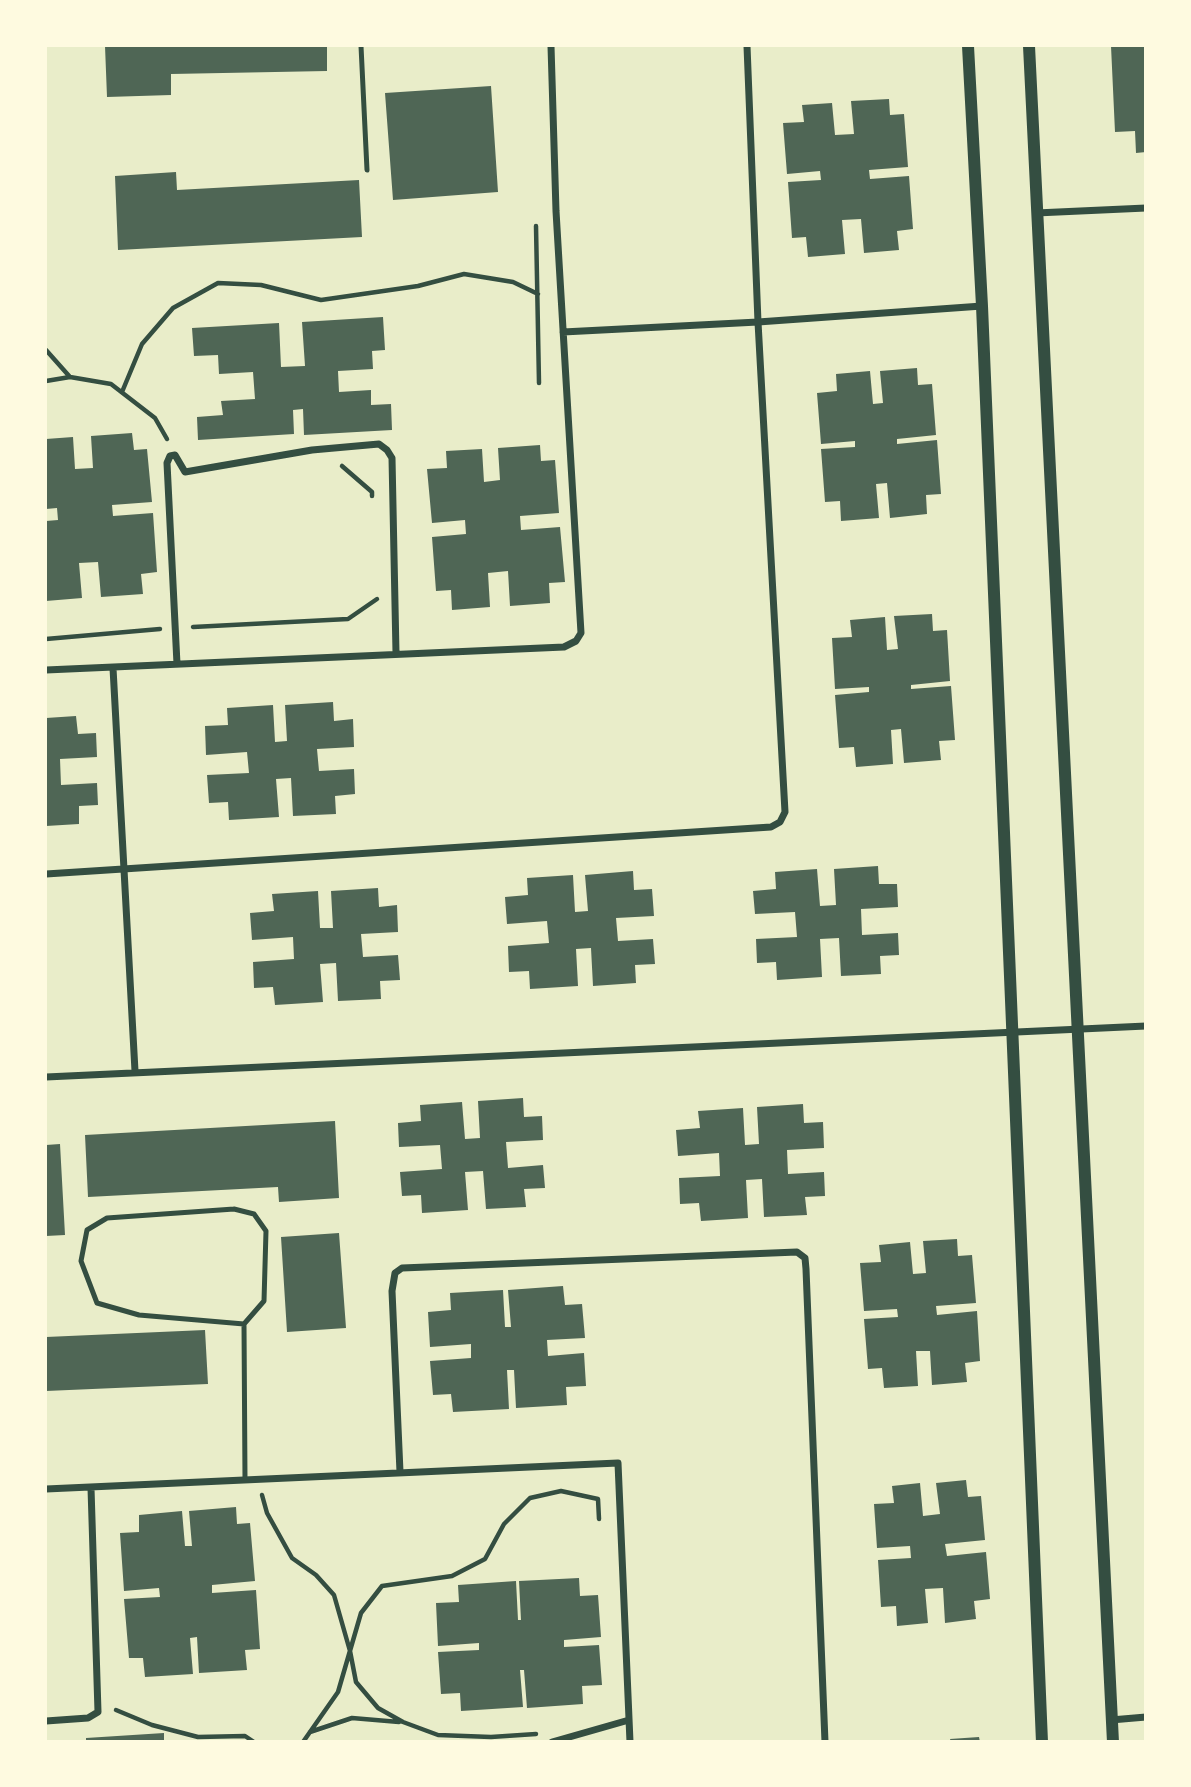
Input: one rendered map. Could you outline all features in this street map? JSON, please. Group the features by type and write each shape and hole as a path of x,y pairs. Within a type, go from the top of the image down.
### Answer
{"street":[{"path":"46,670 564,647 576,641 581,633 563,332 551,46"},
{"path":"46,874 771,827 780,822 785,811 758,322 747,46"},
{"path":"968,46 982,306 1042,1741"},
{"path":"1029,46 1113,1741"},
{"path":"1036,213 1146,208"},
{"path":"563,332 982,306"},
{"path":"177,664 167,463 170,456 175,455 185,472 312,450 379,444 392,458 396,653"},
{"path":"113,668 135,1071"},
{"path":"46,1077 1146,1026"},
{"path":"400,1472 391,1291 395,1273 402,1268 797,1252 805,1258 825,1741"},
{"path":"46,1489 618,1464 629,1741"},
{"path":"46,1721 88,1718 98,1712 91,1488"},
{"path":"1111,1720 1146,1717"},
{"path":"552,1741 629,1720"}],"lane":[{"path":"362,46 367,170"},
{"path":"244,1324 139,1315 97,1303 81,1261 87,1230 107,1218 234,1209 254,1214 266,1231 264,1301 244,1324 245,1480"}],"path":[{"path":"122,392 142,344 173,308 218,283 261,285 321,300 418,286 464,274 513,282 538,294"},
{"path":"46,350 70,377"},
{"path":"46,381 70,377 111,384 155,418 168,440"},
{"path":"312,450 325,454 348,470 372,492 373,505"},
{"path":"46,639 176,628 348,619 377,599 378,586"},
{"path":"303,1741 338,1692 361,1613 382,1586 452,1576 485,1559 504,1524 530,1498 561,1491 598,1499 600,1527"},
{"path":"260,1492 267,1513 292,1558 316,1575 334,1595 356,1682 378,1708 403,1722 438,1735 491,1737 545,1734"},
{"path":"115,1709 152,1725 198,1737 244,1736 254,1741"},
{"path":"310,1732 352,1718 403,1722"},
{"path":"438,1735 442,1741"}],"building":[{"path":"105,46 327,46 327,71 171,74 171,95 107,97"},
{"path":"1111,46 1146,46 1146,152 1136,153 1135,131 1115,132"},
{"path":"491,86 498,192 393,200 385,93"},
{"path":"889,99 890,115 904,114 908,167 869,170 870,179 909,176 913,229 897,231 899,250 864,253 861,219 842,220 845,254 808,257 806,237 792,238 788,182 821,180 820,171 787,174 783,123 804,122 802,105 832,103 835,135 854,134 851,101"},
{"path":"176,172 177,190 359,180 362,237 118,250 115,176"},
{"path":"383,317 385,350 372,351 373,369 338,371 339,392 371,390 371,405 391,404 392,430 304,435 303,409 293,410 294,434 198,440 197,417 223,415 221,401 255,399 253,372 219,374 218,355 194,356 192,328 279,323 281,367 305,366 302,322"},
{"path":"917,368 918,385 932,384 936,435 897,439 897,444 937,440 941,494 926,495 927,514 890,518 887,483 876,484 879,518 841,521 840,501 825,502 821,449 855,447 855,441 821,444 817,393 837,391 836,374 870,371 873,404 883,403 880,371"},
{"path":"132,433 134,450 147,449 152,502 112,505 113,516 153,513 157,572 141,574 143,594 101,597 98,562 79,563 82,598 46,601 46,521 58,520 57,508 46,509 46,439 73,437 75,469 93,468 91,436"},
{"path":"540,445 541,461 555,460 559,513 520,516 521,530 560,527 565,582 549,583 550,603 510,606 508,571 488,573 490,607 452,610 451,590 436,591 432,537 466,534 465,520 432,523 427,469 447,468 446,451 482,449 484,482 500,480 498,448"},
{"path":"932,614 933,631 947,630 950,681 911,685 911,689 951,686 955,740 939,741 941,760 904,763 901,729 891,730 893,764 856,767 854,747 839,748 835,695 869,692 869,687 835,689 832,638 852,637 850,620 885,617 887,650 898,649 894,616"},
{"path":"333,702 334,721 353,719 354,747 317,749 319,771 354,769 355,794 335,796 336,814 293,816 291,778 276,779 279,817 229,820 228,802 209,803 207,775 249,773 247,752 206,755 205,726 228,725 227,708 273,705 275,742 287,741 285,705"},
{"path":"76,716 78,734 96,733 97,757 60,759 61,785 97,783 98,805 79,806 79,824 46,826 46,718"},
{"path":"878,866 879,884 897,884 898,907 861,909 862,935 898,933 899,955 880,956 881,974 841,976 839,938 820,939 822,977 777,980 776,962 757,963 756,939 797,937 795,912 755,914 753,891 776,889 775,872 817,869 820,906 836,905 834,869"},
{"path":"633,871 634,890 652,889 654,916 616,918 618,941 653,939 655,964 635,965 636,983 593,986 591,948 576,949 578,986 530,989 529,971 509,972 508,946 549,943 547,921 507,924 505,897 528,895 527,878 573,875 575,912 588,911 585,875"},
{"path":"378,888 379,907 397,905 398,932 361,934 363,957 398,955 400,980 380,981 381,999 338,1001 336,963 320,964 323,1002 275,1005 273,987 254,988 253,962 294,959 293,937 252,940 250,913 274,911 272,894 318,891 320,928 333,928 331,891"},
{"path":"523,1098 524,1117 542,1116 543,1140 506,1142 508,1168 543,1165 545,1188 524,1189 526,1207 486,1209 483,1171 465,1172 468,1210 422,1213 421,1195 402,1196 400,1172 442,1169 440,1145 399,1147 398,1123 421,1121 420,1105 462,1102 465,1139 480,1138 478,1101"},
{"path":"803,1104 804,1123 823,1122 824,1148 787,1150 788,1174 824,1172 825,1196 805,1197 807,1215 764,1217 762,1179 746,1180 748,1218 701,1221 699,1203 680,1204 679,1178 720,1176 719,1153 678,1156 676,1130 700,1128 698,1111 743,1108 745,1145 759,1144 757,1107"},
{"path":"335,1121 339,1198 279,1202 278,1187 88,1197 85,1135"},
{"path":"60,1144 65,1235 46,1236 46,1145"},
{"path":"339,1233 346,1328 287,1332 281,1237"},
{"path":"957,1239 958,1256 972,1255 976,1303 936,1306 937,1315 977,1311 980,1361 965,1363 967,1382 932,1385 930,1351 916,1351 918,1386 884,1388 882,1368 868,1369 864,1319 898,1317 897,1309 864,1311 860,1263 881,1262 879,1245 910,1242 913,1274 926,1273 923,1241"},
{"path":"563,1286 565,1305 582,1304 585,1338 547,1340 548,1356 584,1353 586,1386 566,1387 567,1405 516,1408 514,1370 507,1370 509,1409 453,1412 451,1394 433,1395 430,1361 471,1358 471,1344 430,1347 428,1312 451,1310 450,1293 503,1290 505,1327 511,1327 508,1290"},
{"path":"205,1330 208,1384 46,1391 46,1337"},
{"path":"966,1480 968,1497 981,1496 985,1540 945,1544 947,1556 986,1552 990,1599 974,1601 976,1619 945,1623 943,1588 925,1589 928,1623 897,1626 896,1606 881,1607 878,1560 911,1558 910,1546 877,1548 874,1504 894,1503 892,1486 920,1483 923,1516 940,1514 936,1483"},
{"path":"236,1507 237,1524 250,1523 255,1581 212,1585 212,1593 256,1590 260,1649 245,1650 247,1670 199,1673 197,1637 190,1638 193,1674 145,1677 143,1658 129,1658 124,1599 160,1597 159,1588 124,1591 120,1533 139,1532 139,1515 182,1511 185,1546 192,1546 189,1511"},
{"path":"579,1578 580,1596 598,1595 601,1637 564,1640 564,1647 599,1645 602,1685 582,1686 583,1704 527,1708 524,1670 520,1670 523,1707 461,1711 460,1693 441,1694 438,1652 479,1650 479,1643 438,1646 436,1603 459,1602 458,1585 516,1581 518,1620 521,1620 519,1581"},
{"path":"164,1733 164,1742 86,1742 86,1738"},
{"path":"979,1737 980,1742 951,1742 950,1739"}]}
